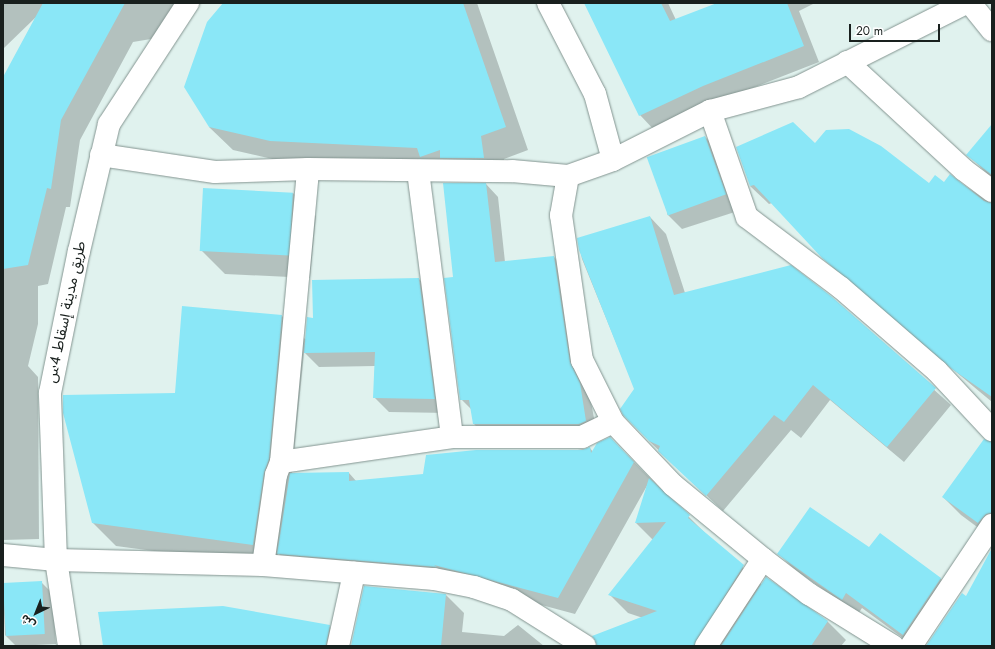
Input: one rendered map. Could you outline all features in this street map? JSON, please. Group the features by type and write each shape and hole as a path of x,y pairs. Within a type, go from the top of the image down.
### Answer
{"street":[{"name":"طريق مدينة إسقاط 4س","path":"69,646 56,560 50,392 109,124 188,3"},
{"path":"548,3 595,94 613,160"},
{"path":"101,155 215,172 308,169 512,171 568,176 613,160 710,111 799,87 966,3"},
{"path":"970,3 992,30"},
{"path":"847,62 964,170 992,191"},
{"path":"710,111 747,217 840,287 880,321 936,371 992,430"},
{"path":"263,565 276,475 281,462 308,169"},
{"path":"418,170 452,437"},
{"path":"568,176 562,215 582,360 613,422 674,485 764,559 809,594 893,646"},
{"path":"281,462 452,437 582,437 613,422"},
{"path":"911,646 992,525"},
{"path":"3,555 56,560 263,565 434,579 474,587 512,600 586,646"},
{"path":"706,646 764,559"},
{"path":"338,646 354,573"}],"building":[{"path":"43,3 125,3 61,120 51,189 47,188 28,265 3,269 3,77"},
{"path":"223,3 463,3 506,127 481,136 484,158 440,158 440,150 420,157 417,148 270,141 209,127 184,87 207,22"},
{"path":"584,3 661,3 670,21 717,3 787,3 804,46 703,86 639,116"},
{"path":"793,122 815,143 826,130 849,129 881,146 929,183 935,175 944,182 950,174 984,201 992,203 992,397 952,369 822,258 754,185 750,186 736,147"},
{"path":"992,124 992,175 966,155"},
{"path":"705,136 726,194 668,215 647,157"},
{"path":"443,183 486,183 495,262 554,256 570,362 580,383 586,421 579,424 473,424 469,400 460,400 444,278 453,277"},
{"path":"203,188 293,193 290,256 200,251"},
{"path":"650,216 674,295 791,265 832,297 936,388 887,447 813,385 784,422 774,415 706,496 658,451 660,446 649,441 623,415 620,409 634,389 579,250 577,238"},
{"path":"419,278 435,399 373,398 375,352 304,353 307,317 313,318 312,280"},
{"path":"182,306 282,315 269,459 264,473 253,545 92,523 63,413 63,395 175,393"},
{"path":"610,437 634,462 558,598 434,565 437,567 277,554 290,473 349,472 349,481 423,474 426,455 476,450 582,450 590,447 591,453 597,443"},
{"path":"984,439 992,442 992,513 986,514 978,523 942,497"},
{"path":"649,478 690,515 688,518 744,565 694,646 597,646 592,636 657,611 608,595 666,522 635,523"},
{"path":"810,507 869,547 880,533 941,578 903,635 846,593 842,600 777,554"},
{"path":"992,548 992,646 926,646 962,593 966,596"},
{"path":"766,577 828,621 811,646 721,646"},
{"path":"42,581 45,634 6,636 3,583"},
{"path":"364,586 446,594 441,646 351,646"},
{"path":"223,606 330,625 326,646 103,646 98,612"}]}
